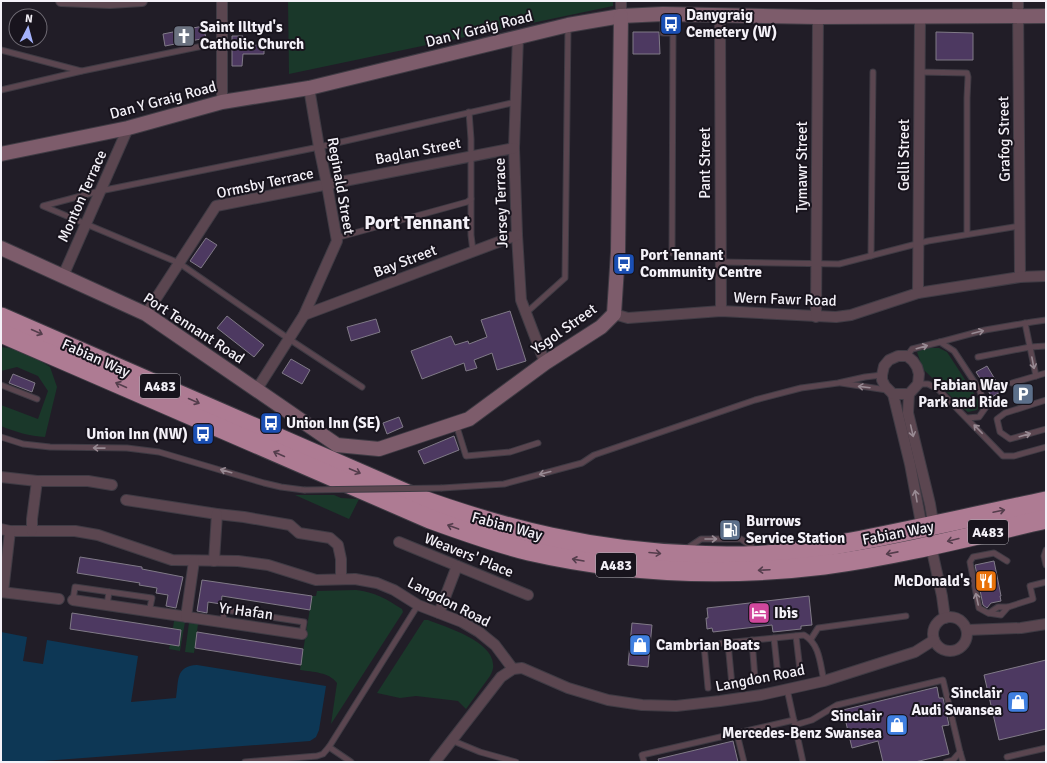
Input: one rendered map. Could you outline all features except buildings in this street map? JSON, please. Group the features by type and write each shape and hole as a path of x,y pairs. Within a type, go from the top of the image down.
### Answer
{"highway":[{"name":"Fabian Way","path":"1,317 412,496 471,517 520,531 579,544 677,554 721,556 764,555 816,548 928,527 1046,501"},
{"name":"Fabian Way","path":"1,333 404,508 470,533 528,550 587,562 632,568 678,571 755,570 824,564 931,546 1046,519"}],"street":[{"path":"61,1 110,3 142,1"},
{"path":"222,1 222,102"},
{"name":"Ysgol Street","path":"337,445 379,449 469,419 545,363 601,327 614,314 618,252 621,1"},
{"name":"Grafog Street","path":"1018,1 1020,277"},
{"name":"Dan Y Graig Road","path":"1,154 128,128 222,102 308,88 568,25 621,16 663,14 818,17 1046,16"},
{"name":"Pant Street","path":"720,16 720,311"},
{"name":"Tymawr Street","path":"816,317 818,17"},
{"name":"Gelli Street","path":"918,293 920,17"},
{"name":"Jersey Terrace","path":"518,37 514,148 521,300 545,363"},
{"name":"Reginald Street","path":"257,389 304,315 336,241 327,185 308,88"},
{"name":"Monton Terrace","path":"63,276 128,128"},
{"name":"Baglan Street","path":"327,185 514,148"},
{"name":"Ormsby Terrace","path":"146,314 216,206 327,185"},
{"name":"Bay Street","path":"304,315 517,235"},
{"name":"Port Tennant Road","path":"1,248 146,314 337,445"},
{"name":"Wern Fawr Road","path":"614,314 628,318 720,311 836,317 851,315 918,293 1020,277 1046,276"},
{"path":"928,527 891,392 885,386 882,375 884,366 889,360 898,356 906,356 913,361 919,374 918,384 909,394 908,413 945,618"},
{"path":"891,392 909,394"},
{"path":"1,477 37,481 88,481 112,485"},
{"path":"32,531 37,481"},
{"path":"126,500 290,525 298,533 330,538 338,545 341,559 341,579"},
{"path":"214,561 217,514"},
{"path":"6,530 2,592 59,599"},
{"name":"Langdon Road","path":"6,530 75,531 98,534 172,560 238,561 268,565 316,580 355,579 377,583 394,590 418,605 462,622 479,632 495,645 513,669 522,668 568,688 608,700 642,705 676,706 761,695 824,680 915,652 934,640"},
{"name":"Weavers' Place","path":"399,542 528,595"},
{"path":"186,617 194,560"},
{"path":"439,613 457,566"},
{"name":"Yr Hafan","path":"73,600 302,634"},
{"path":"945,618 956,618 965,625 967,630 965,641 957,649 946,650 937,645 934,640 934,629 940,620 945,618"},
{"path":"967,630 1022,628 1046,624"},
{"path":"435,762 500,677 513,669"}],"lane":[{"path":"663,14 663,33 672,33 672,253"},
{"path":"526,314 564,278 568,25"},
{"path":"1,90 82,71 222,42"},
{"path":"1,50 82,71"},
{"path":"870,256 873,72"},
{"path":"920,72 967,73 967,234"},
{"path":"362,387 289,339 179,262 43,206 100,191 319,147 516,102"},
{"path":"468,112 470,125 471,235 473,251"},
{"path":"336,238 413,218 467,202 471,199"},
{"path":"720,262 839,264 928,241 1020,226"},
{"path":"906,356 912,350 985,330 1046,320"},
{"path":"1025,323 1036,376"},
{"path":"940,342 954,351 979,389 986,407 979,417 967,418"},
{"path":"978,357 1030,347 1046,346"},
{"path":"1012,383 1046,373"},
{"path":"1,437 23,444 50,447 127,448 159,452 264,483 304,490 442,488 504,484 582,462 594,455 755,400 801,388 882,375"},
{"path":"838,383 880,388 891,392"},
{"path":"918,384 928,384 938,389 1003,456 1014,456 1046,447"},
{"path":"1,385 37,399"},
{"path":"1046,400 1004,413 997,419 1000,432 1010,439 1046,429"},
{"path":"455,423 466,456 510,452 521,450 538,443"},
{"path":"1046,550 1044,556 1046,565"},
{"path":"1007,561 994,553 973,557 970,562 979,608 988,613 1001,615 1008,607 1033,599 1030,586 1046,582"},
{"path":"73,600 75,587 152,598 149,612"},
{"path":"107,605 109,592"},
{"path":"245,762 317,756 323,754 329,747 418,605"},
{"path":"222,623 225,610 304,622 302,634"},
{"path":"811,639 818,628 906,616"},
{"path":"272,630 274,617"},
{"path":"708,688 704,645 804,635 811,639 816,647 824,680"},
{"path":"796,636 800,670"},
{"path":"774,638 778,676"},
{"path":"752,640 755,679"},
{"path":"728,642 732,685"},
{"path":"644,762 642,755 794,722 812,720 837,705 943,680 963,762"},
{"path":"787,689 803,762"},
{"path":"737,734 744,762"},
{"path":"451,740 480,752 516,762"},
{"path":"329,747 351,762"},
{"path":"1007,757 1046,748"},
{"path":"946,762 953,760 960,752"}],"green space":[{"path":"288,1 613,1 613,6 289,74"},
{"path":"1,347 23,350 50,367 57,387 45,437 34,436 1,426 1,405 38,419 48,391 38,376 17,367 1,371"},
{"path":"926,348 939,348 947,352 979,401 977,410 968,412 964,409 923,369 917,352"},
{"path":"295,495 334,495 341,498 359,499 349,519"},
{"path":"356,590 369,592 380,596 402,609 403,612 331,724 337,683 334,679 325,675 300,670 312,596 316,596 317,591"},
{"path":"424,620 428,620 467,636 485,648 491,656 493,668 490,676 466,709 458,701 416,696 400,698 377,693"},
{"path":"174,621 185,622 180,651 169,649 170,644 179,646 181,630 173,628"},
{"path":"189,623 198,624 194,653 185,652"}],"water":[{"path":"1,632 27,637 23,661 43,664 47,640 138,656 131,702 176,698 178,680 181,671 190,666 197,665 326,686 319,730 316,737 310,741 30,762 1,762"}],"place":[{"name":"Danygraig Cemetery (W)","path":"671,24"},
{"name":"Saint Illtyd's Catholic Church","path":"184,36"},
{"name":"Port Tennant Community Centre","path":"624,264"},
{"name":"Fabian Way Park and Ride","path":"1023,394"},
{"name":"Union Inn (SE)","path":"271,423"},
{"name":"Union Inn (NW)","path":"203,434"},
{"name":"Burrows Service Station","path":"730,530"},
{"name":"McDonald's","path":"986,581"},
{"name":"Ibis","path":"759,613"},
{"name":"Cambrian Boats","path":"640,645"},
{"name":"Sinclair Audi Swansea","path":"1018,702"},
{"name":"Sinclair Mercedes-Benz Swansea","path":"897,725"}],"district":[{"name":"Port Tennant","path":"417,222"}]}
